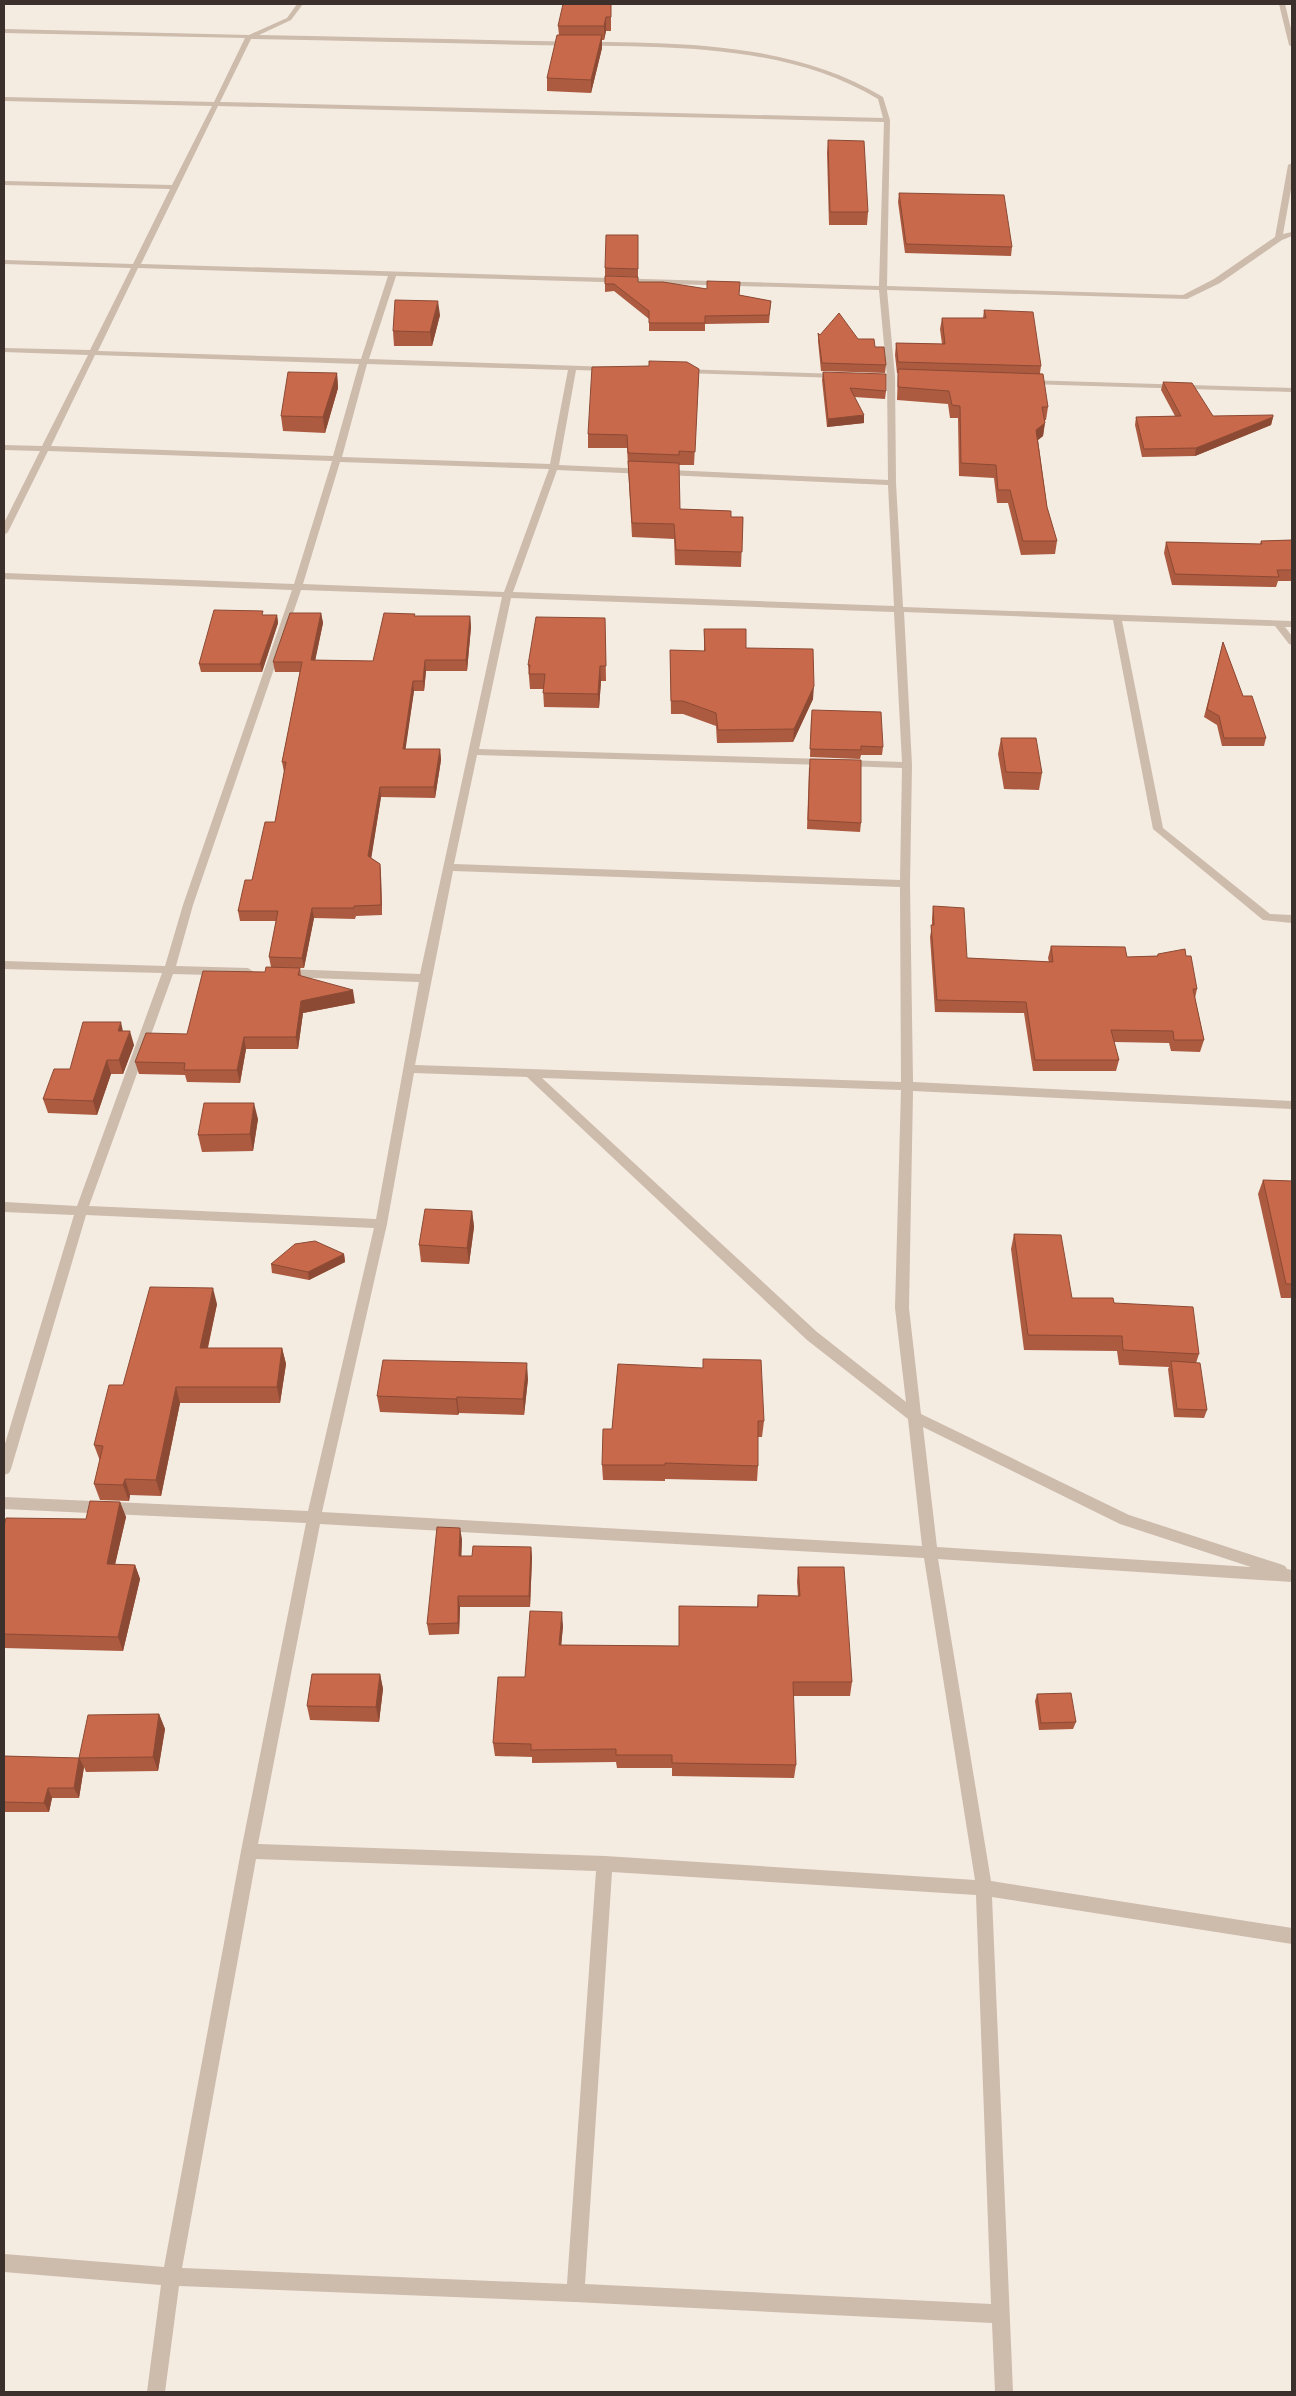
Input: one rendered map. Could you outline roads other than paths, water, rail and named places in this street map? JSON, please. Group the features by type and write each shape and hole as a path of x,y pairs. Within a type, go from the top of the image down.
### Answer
{"street":[{"path":"4,532 249,36 289,19 300,4"},
{"path":"1282,4 1292,45"},
{"path":"4,31 694,47 788,60 861,84 881,98 887,120 883,289 890,377 892,483 907,765 904,884 907,1086 902,1308 930,1552 984,1888 1004,2392"},
{"path":"4,99 887,120"},
{"path":"1278,238 1292,165"},
{"path":"4,183 174,187"},
{"path":"4,262 1184,297 1217,281 1278,238 1292,234"},
{"path":"4,1469 81,1212 169,970 188,905 298,586 364,361 393,273"},
{"path":"4,350 622,369"},
{"path":"156,2392 171,2278 249,1850 314,1517 381,1224 425,978 507,595 554,466 572,368"},
{"path":"671,371 851,376"},
{"path":"1018,381 1292,390"},
{"path":"4,447 554,466 892,483"},
{"path":"4,576 1292,624"},
{"path":"1117,617 1158,829 1267,917 1292,919"},
{"path":"1276,623 1292,642"},
{"path":"472,752 907,765"},
{"path":"448,867 904,884"},
{"path":"4,965 258,972"},
{"path":"277,973 425,978"},
{"path":"409,1070 907,1086 1292,1105"},
{"path":"530,1074 812,1336 915,1417 1125,1520 1292,1575"},
{"path":"4,1207 81,1212 381,1224"},
{"path":"4,1503 314,1517 930,1552 1292,1575"},
{"path":"249,1850 605,1864 984,1888 1292,1936"},
{"path":"575,2293 605,1864"},
{"path":"4,2264 171,2278 575,2293 1000,2314"}]}
